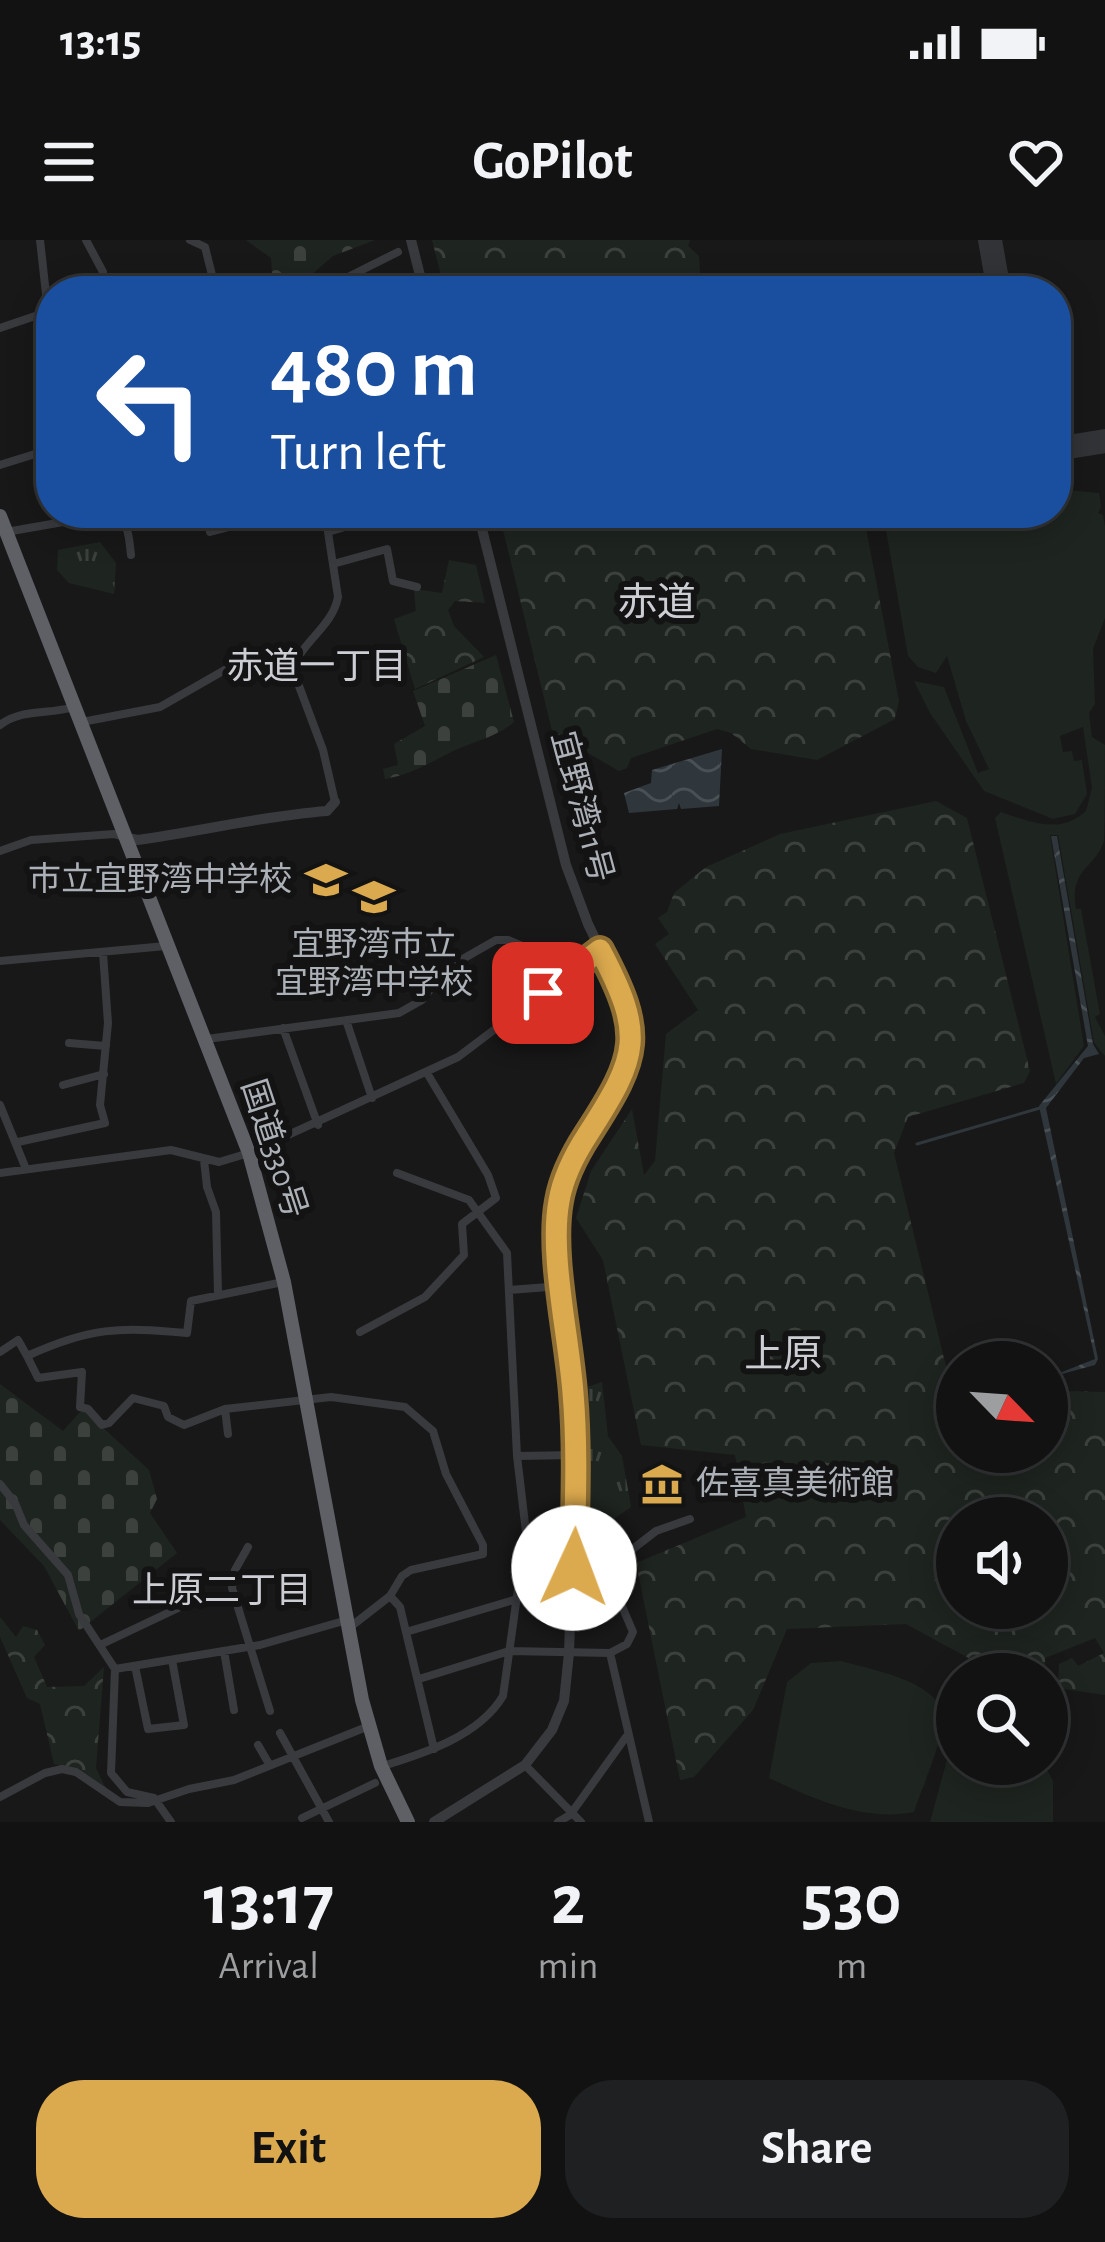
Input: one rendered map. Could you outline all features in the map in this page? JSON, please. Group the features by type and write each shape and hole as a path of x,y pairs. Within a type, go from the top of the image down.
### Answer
{"highway":[{"name":"国道330号","path":"0,516 249,1153 284,1282 369,1726 381,1766 408,1822"}],"street":[{"path":"40,240 45,276"},
{"path":"86,240 102,276"},
{"path":"190,240 205,247 213,276"},
{"path":"411,240 420,276"},
{"path":"350,276 398,252"},
{"path":"0,328 36,316"},
{"path":"0,465 36,454"},
{"path":"6,532 36,527"},
{"path":"127,528 131,555"},
{"path":"210,532 225,528"},
{"path":"0,851 31,840 114,834 138,840 256,817 327,811 335,802 293,670 296,659 336,609 327,528"},
{"path":"328,532 341,528"},
{"name":"宜野湾11号","path":"434,1822 524,1765 560,1713 569,1652 576,1455 556,1229 563,1183 630,1059 627,1012 566,865 482,528"},
{"path":"333,565 387,550 393,580 417,586"},
{"path":"82,722 160,707 230,667 293,670"},
{"path":"0,724 13,715 54,713 76,706"},
{"path":"0,1173 171,1150 219,1162 249,1153 458,1057 609,938"},
{"path":"207,1039 399,1013 422,1000 447,968 496,940 520,945 543,993"},
{"path":"0,962 170,946"},
{"path":"17,1142 105,1123 100,1105 106,1046 103,953"},
{"path":"346,1020 372,1098"},
{"path":"283,1028 318,1125"},
{"path":"69,1043 106,1046"},
{"path":"360,1332 425,1297 464,1255 462,1223 496,1198 488,1175 427,1072"},
{"path":"63,1085 104,1074"},
{"path":"0,1105 26,1169"},
{"path":"205,1160 207,1187 216,1212 218,1294"},
{"path":"381,1766 434,1749 496,1707 502,1696 526,1532 507,1253 478,1211 456,1193 398,1173"},
{"path":"27,1356 63,1340 119,1327 187,1333 190,1301 284,1282"},
{"path":"508,1290 562,1286"},
{"path":"0,1352 18,1340 38,1378 82,1372 80,1407 88,1408 102,1425 109,1424 133,1399 164,1406 168,1417 184,1425 225,1409 350,1397 405,1407 433,1431 446,1474 483,1546 483,1554 411,1570 390,1596 348,1624 116,1669"},
{"path":"225,1409 228,1434"},
{"path":"518,1456 576,1455"},
{"path":"0,1484 24,1525 68,1575 79,1614 116,1669 111,1773 127,1792 154,1798 234,1780 369,1726"},
{"path":"574,1568 606,1570 656,1531 690,1519"},
{"path":"248,1547 235,1570 232,1588 270,1711"},
{"path":"419,1679 509,1651 610,1653 627,1644 633,1632 606,1570"},
{"path":"390,1596 400,1607 434,1749"},
{"path":"406,1632 517,1599"},
{"path":"100,1645 193,1601"},
{"path":"224,1651 234,1710"},
{"path":"610,1653 649,1822"},
{"path":"135,1666 148,1730 184,1724 172,1660"},
{"path":"280,1732 329,1822"},
{"path":"558,1822 569,1815 627,1735"},
{"path":"258,1745 269,1764"},
{"path":"524,1765 581,1822"},
{"path":"0,1797 62,1769 76,1772 120,1802 148,1803 154,1798"},
{"path":"302,1818 375,1783"},
{"path":"154,1798 171,1822"}],"green space":[{"path":"246,240 375,240 333,256 310,276 272,273 271,258"},
{"path":"432,240 690,240 688,246 699,256 700,276 441,276"},
{"path":"1071,490 1099,493 1098,513 1105,526 1105,618 1093,649 1095,704 1089,713 1092,737 1105,745 1104,841 1079,877 1075,895 1100,1014 1095,1017 1105,1036 1105,1056 1094,1043 1058,835 1050,835 1084,1046 1056,1084 995,818 1001,812 1056,824 1086,811 1092,788 1083,727 1060,736 1063,752 1072,751 1074,761 1082,760 1087,794 1075,814 1053,819 984,791 930,713 914,681 944,687 978,773 989,769 966,721 947,656 936,673 918,667 908,656 886,530 1071,528"},
{"path":"503,528 866,528 899,701 895,719 817,760 751,749 731,733 717,729 631,758 627,768 619,771 588,753 555,743"},
{"path":"100,542 116,563 114,594 69,583 57,570 58,550"},
{"path":"449,560 476,565 485,603 455,601 448,610 454,626 484,657 415,689 394,619 416,611 414,589 442,593"},
{"path":"496,655 514,722 419,768 385,779 383,769 398,765 394,744 425,726 413,691"},
{"path":"936,801 967,818 1030,1071 1024,1083 908,1117 894,1153 940,1341 936,1341 936,1473 1068,1473 1068,1391 1105,1392 1105,1695 1068,1689 1068,1660 1072,1658 1078,1666 1104,1653 1095,1638 1058,1653 959,1653 906,1624 787,1629 753,1710 694,1777 680,1780 636,1563 746,1517 735,1455 641,1445 603,1260 576,1218 591,1171 632,1109 644,1175 655,1161 666,1034 698,1010 655,944 669,934 658,918 667,912 674,893 706,867 780,834"},
{"path":"602,1382 608,1436 622,1456 631,1507 612,1520 610,1533 582,1531 581,1389"},
{"path":"0,1384 63,1431 80,1412 86,1412 149,1470 157,1499 150,1513 177,1553 79,1631 44,1566 0,1520"},
{"path":"0,1617 16,1637 23,1626 37,1630 45,1645 34,1657 47,1687 84,1686 104,1667 96,1768 107,1791 76,1768 54,1764 40,1704 27,1698 0,1637"},
{"path":"841,1661 886,1673 919,1687 936,1702 936,1749 914,1812 858,1811 769,1778 787,1682 811,1663"},
{"path":"940,1785 1053,1785 1053,1822 930,1822"}],"water":[{"path":"722,749 719,806 681,809 679,803 677,809 629,813 624,793 651,783 652,770"},
{"path":"1051,836 1057,836 1093,1044 1099,1054 1084,1058 1046,1108 1098,1359 1095,1365 1068,1372 1095,1359 1039,1106 1088,1046"}],"waterway":[{"path":"917,1144 1040,1108"}],"taxiway":[{"path":"990,240 996,276"},
{"path":"1071,447 1105,441"}],"place":[{"name":"市立宜野湾中学校","path":"326,880"},
{"name":"宜野湾市立 宜野湾中学校","path":"374,897"},
{"name":"佐喜真美術館","path":"662,1484"}],"district":[{"name":"赤道","path":"657,603"},
{"name":"赤道一丁目","path":"317,667"},
{"name":"上原","path":"783,1355"},
{"name":"上原二丁目","path":"222,1591"}],"route":[{"path":"543,993 600,950 623,997 631,1028 624,1077 563,1183 556,1229 573,1395 574,1568"}]}
